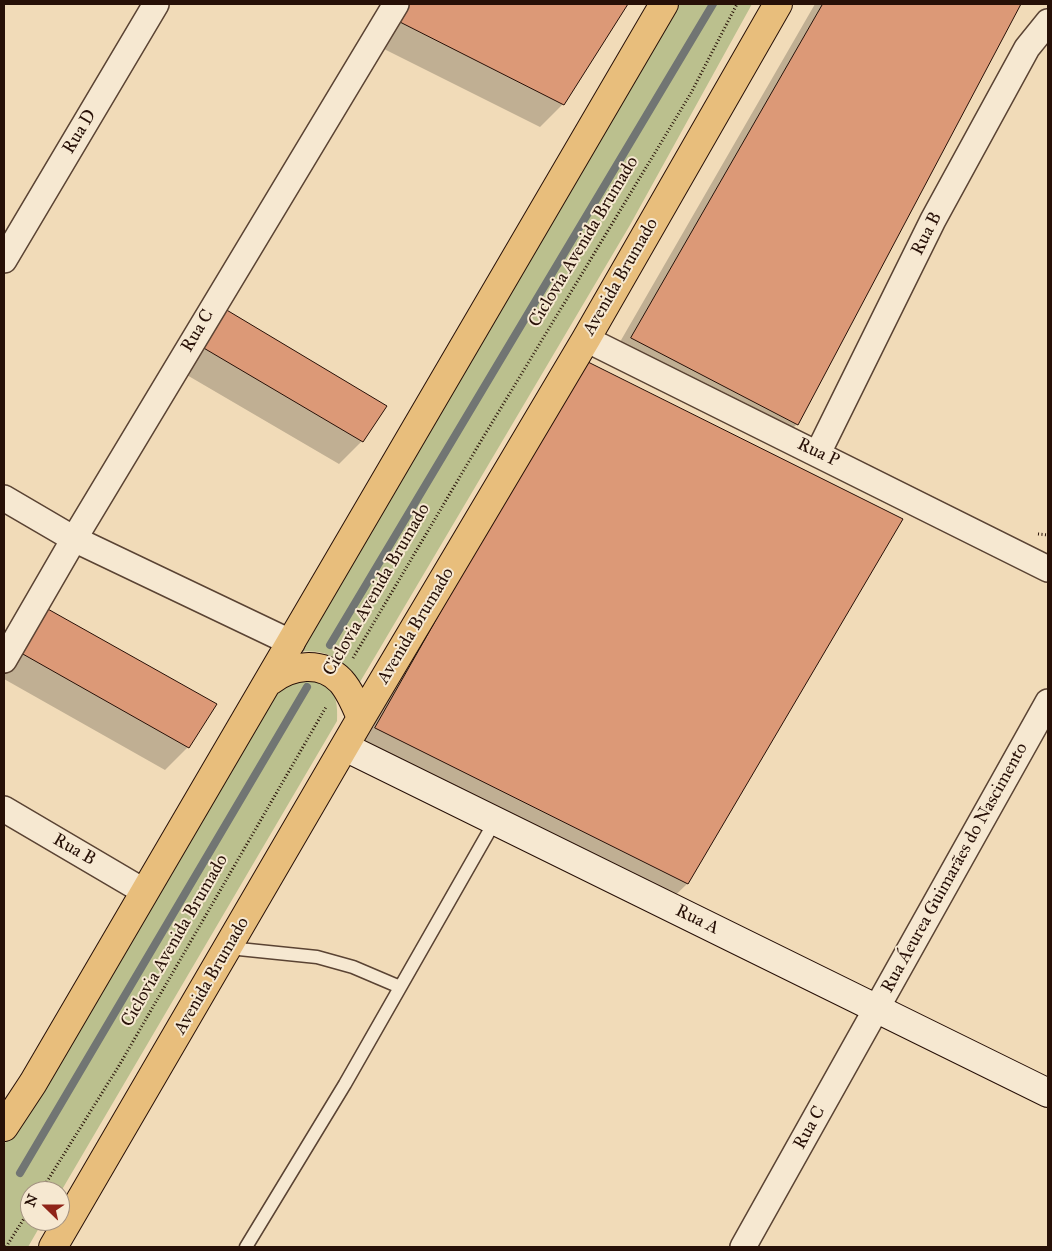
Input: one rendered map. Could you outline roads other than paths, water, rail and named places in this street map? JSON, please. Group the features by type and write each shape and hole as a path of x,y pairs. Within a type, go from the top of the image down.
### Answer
{"main road":[{"path":"4,1128 33,1083 270,681 664,4"},
{"name":"Avenida Brumado","path":"53,1247 361,718 586,338 778,4"},
{"path":"270,681 294,667 323,671 340,680 349,692 361,718"}],"street":[{"name":"Rua D","path":"4,260 156,4"},
{"name":"Rua C","path":"4,660 74,538 396,4"},
{"name":"Rua B","path":"818,453 933,220 1027,48 1048,22"},
{"name":"Rua P","path":"586,338 1048,569"},
{"path":"4,498 74,538 292,643"},
{"name":"Rua Áeurea Guimarães do Nascimento","path":"876,1009 1048,702"},
{"name":"Rua A","path":"345,747 1048,1093"},
{"name":"Rua B","path":"4,809 145,892"},
{"name":"Rua C","path":"743,1247 876,1009"}],"lane":[{"path":"246,1247 345,1084 495,821"},
{"path":"228,948 317,957 353,967 400,987"}],"waterway":[{"path":"330,645 713,4"},
{"path":"20,1173 307,687"}]}
